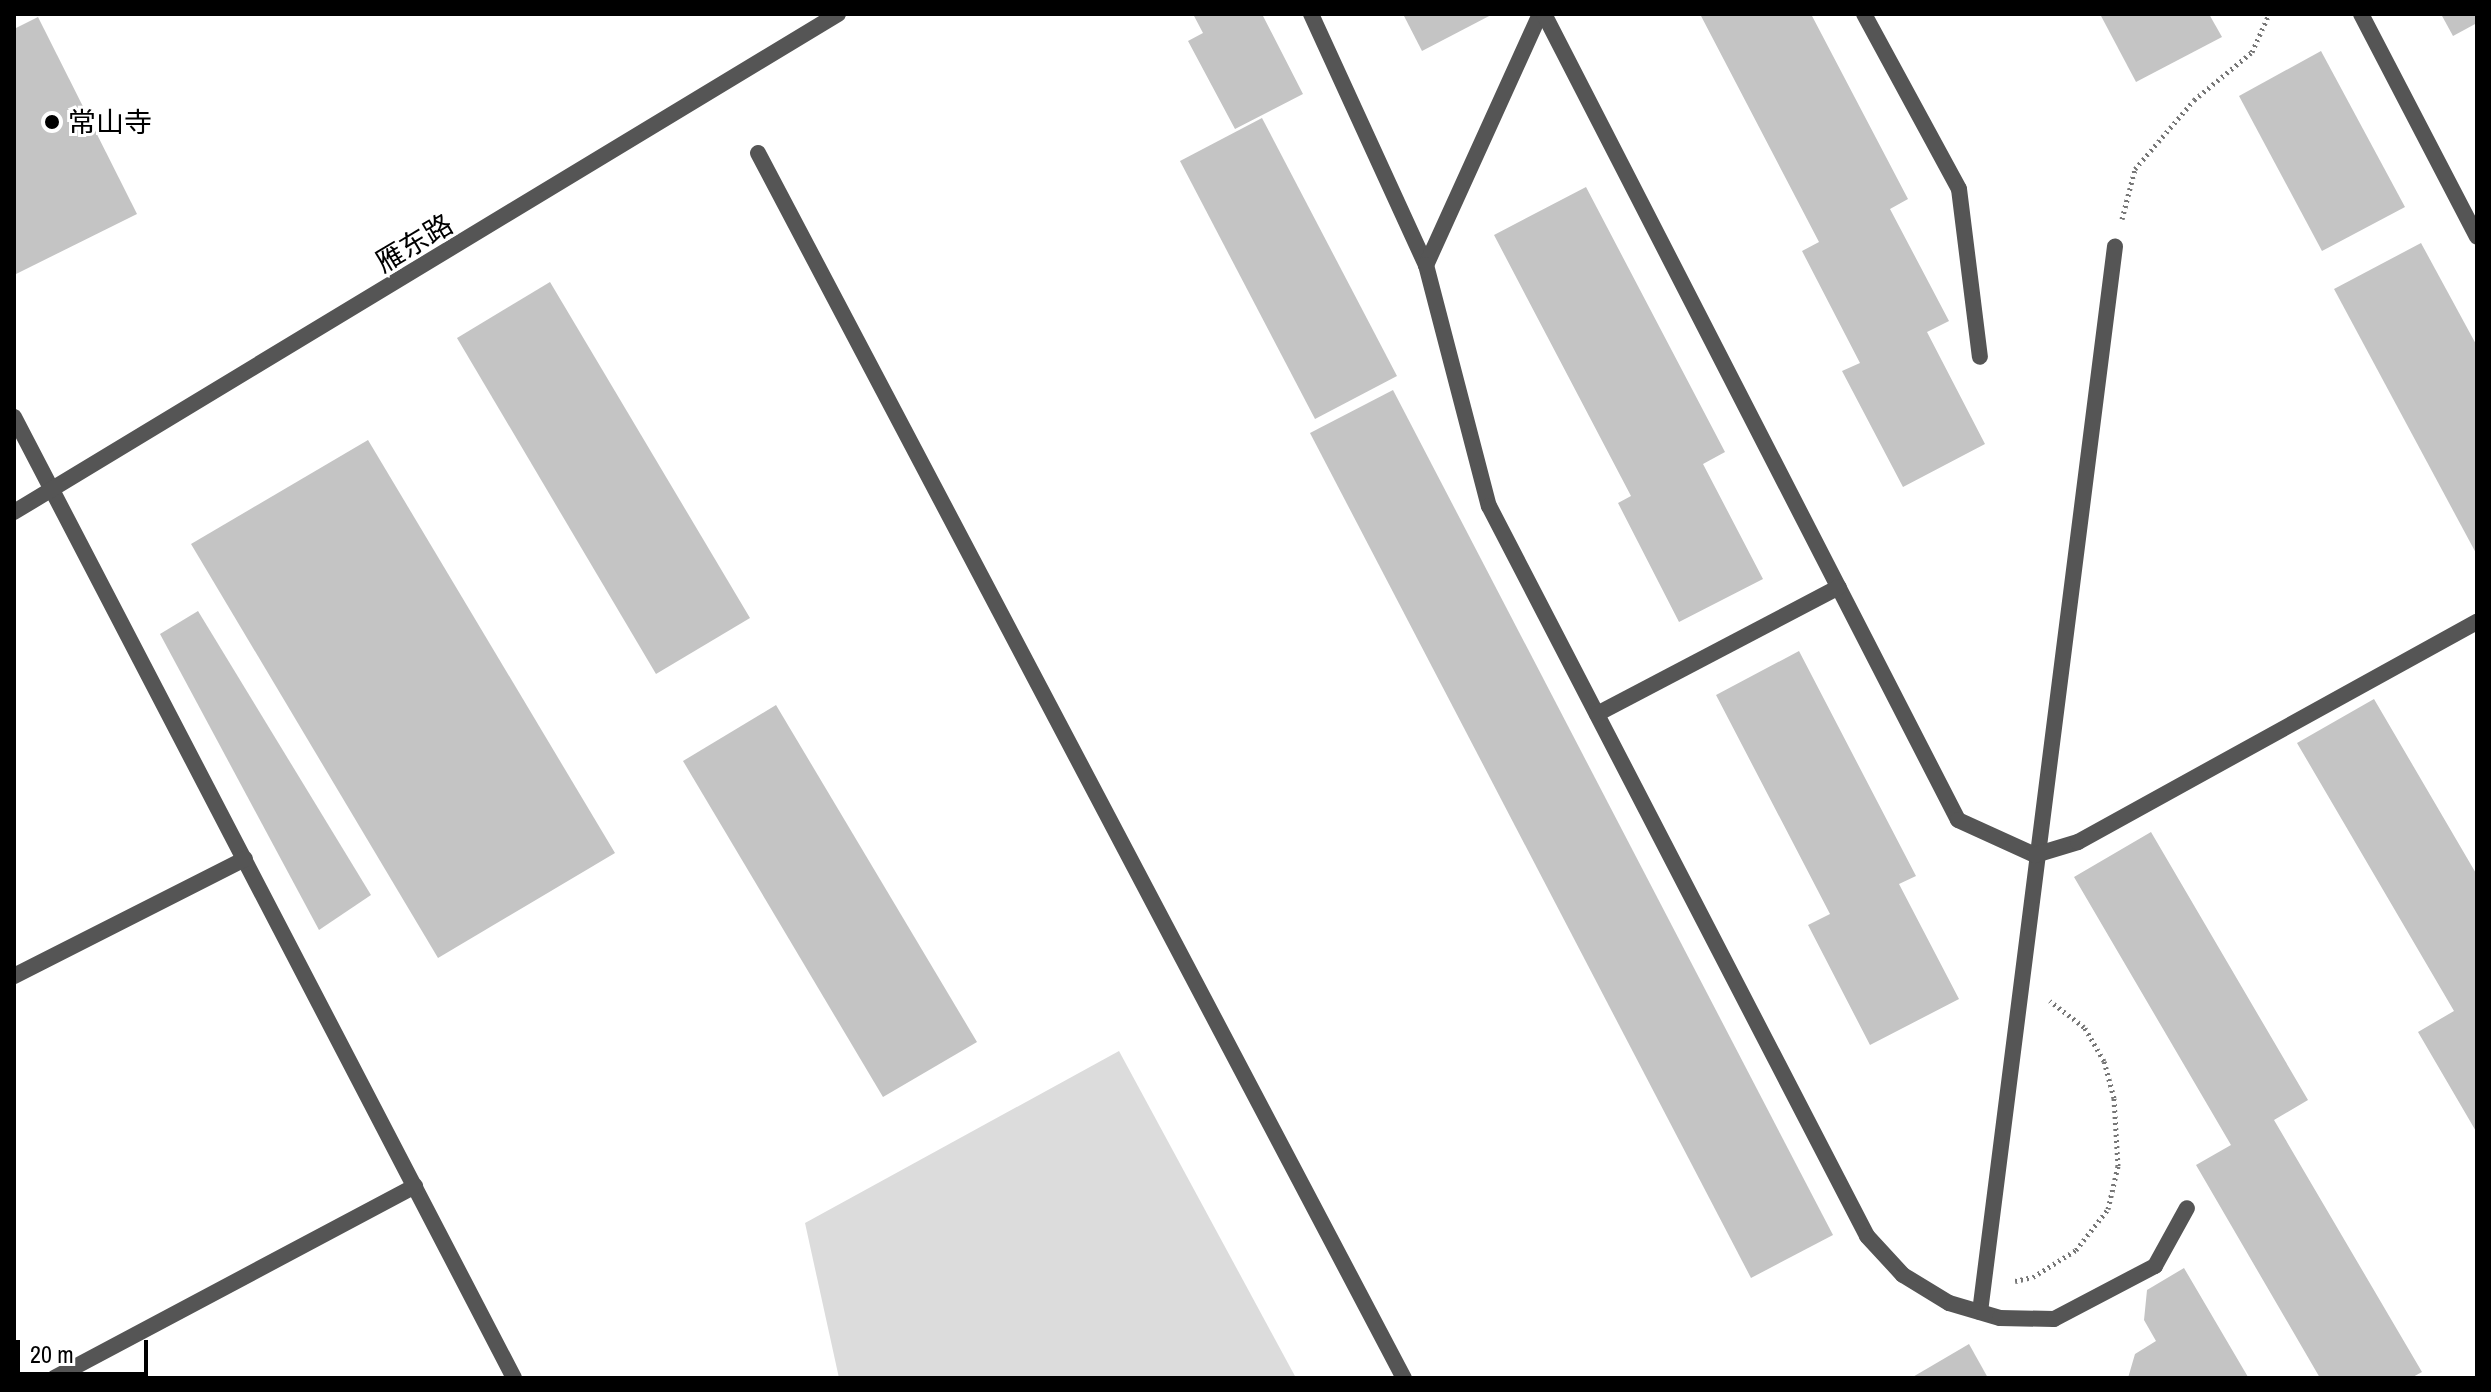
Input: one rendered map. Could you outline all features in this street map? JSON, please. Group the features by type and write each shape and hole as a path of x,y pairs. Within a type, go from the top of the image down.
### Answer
{"street":[{"name":"雁东路","path":"14,512 55,491 838,14"},
{"path":"1311,14 1426,265 1489,506 1867,1236 1903,1275 1949,1303 1980,1312 2054,1319 2155,1266 2187,1208"},
{"path":"1426,265 1542,14"},
{"path":"1542,14 1958,820 2035,855 2078,842 2477,622"},
{"path":"1864,14 1959,189 1980,357"},
{"path":"2361,14 2477,237"},
{"path":"758,153 1404,1378"},
{"path":"1980,1312 2035,855 2115,247"},
{"path":"14,417 514,1378"},
{"path":"1597,714 1839,587"},
{"path":"14,976 245,859"},
{"path":"54,1378 415,1186"}],"path":[{"path":"2115,247 2135,169 2194,100 2252,52 2261,17 2269,14"},
{"path":"1983,1289 2033,1277 2076,1250 2108,1209 2118,1166 2114,1098 2104,1061 2084,1027 2054,1002 2018,991"}],"shaded area":[{"path":"1119,1051 1296,1378 839,1378 805,1223"}],"building":[{"path":"1193,14 1262,14 1303,94 1235,129 1188,41 1203,33"},
{"path":"1403,14 1493,14 1422,51"},
{"path":"1700,14 1811,14 1908,199 1890,209 1949,321 1927,332 1985,444 1903,487 1842,371 1860,363 1802,251 1819,242"},
{"path":"2100,14 2209,14 2222,37 2136,82"},
{"path":"2441,14 2477,14 2477,23 2453,36"},
{"name":"常山寺","path":"38,17 137,214 14,275 14,29"},
{"path":"2321,51 2405,207 2322,251 2239,96"},
{"path":"1262,118 1397,376 1315,419 1180,161"},
{"path":"1586,187 1725,452 1703,464 1763,579 1679,622 1618,503 1631,496 1494,235"},
{"path":"2421,243 2477,346 2477,555 2334,289"},
{"path":"550,282 750,618 656,674 457,338"},
{"path":"1393,390 1833,1235 1751,1278 1310,433"},
{"path":"368,440 615,853 438,958 191,544"},
{"path":"198,611 371,895 319,930 160,634"},
{"path":"1799,651 1916,876 1899,884 1959,999 1870,1045 1808,925 1830,914 1716,695"},
{"path":"2374,699 2477,875 2477,1133 2418,1032 2454,1011 2297,743"},
{"path":"776,705 977,1042 883,1097 683,761"},
{"path":"2151,832 2308,1100 2274,1120 2422,1372 2411,1378 2320,1378 2196,1165 2231,1145 2074,877"},
{"path":"2184,1268 2248,1377 2128,1378 2135,1354 2156,1341 2144,1320 2147,1290"},
{"path":"1969,1344 1988,1378 1911,1378"}],"place":[{"name":"常山寺","path":"52,122"}]}
